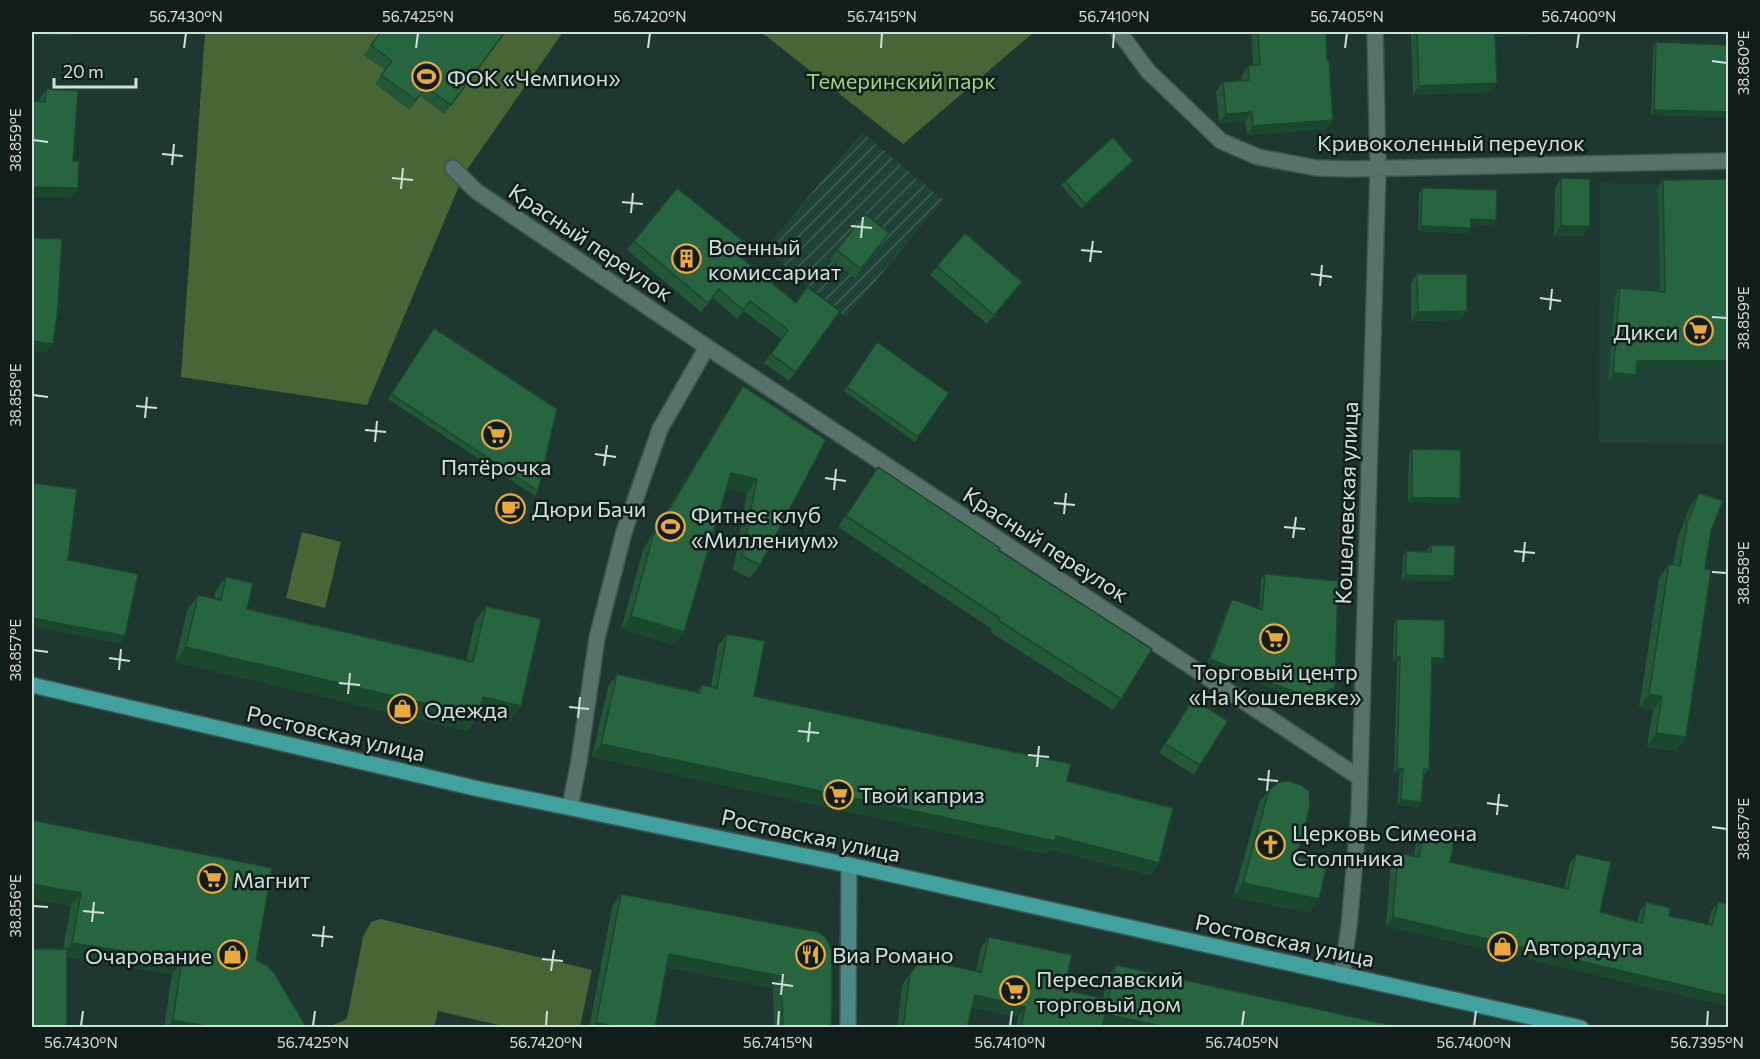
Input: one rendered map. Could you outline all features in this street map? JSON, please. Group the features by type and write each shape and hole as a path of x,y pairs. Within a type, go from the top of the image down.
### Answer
{"main road":[{"name":"Ростовская улица","path":"32,685 468,787 849,865 1581,1028"}],"street":[{"name":"Кривоколенный переулок","path":"1119,32 1148,71 1221,141 1258,157 1317,168 1378,169 1728,160"},
{"name":"Кошелевская улица","path":"1342,975 1350,918 1359,814 1378,169 1375,32"},
{"name":"Красный переулок","path":"453,168 476,191 707,347 1360,778"},
{"path":"570,807 597,638 624,532 660,429 707,347"},
{"path":"848,1028 849,865"}],"shaded area":[{"path":"862,132 943,200 846,317 765,249"},
{"path":"1600,183 1728,186 1728,444 1599,443"}],"green space":[{"path":"205,32 563,32 464,174 367,405 181,377"},
{"name":"Темеринский парк","path":"761,32 1034,32 903,144"},
{"path":"302,532 341,542 325,608 286,598"},
{"path":"381,919 592,970 580,1027 507,1027 438,1011 434,1027 328,1027 347,1019 363,937 371,922"}],"building":[{"name":"ФОК «Чемпион»","path":"381,32 505,32 451,105 426,87 416,100 381,75 392,61 371,45"},
{"path":"1258,32 1326,32 1333,120 1253,126 1252,112 1226,114 1223,82 1249,80 1248,66 1260,65"},
{"path":"1417,32 1495,32 1497,83 1419,86"},
{"path":"1656,42 1728,45 1728,112 1654,110"},
{"path":"46,89 78,91 73,161 79,161 78,188 32,187 32,101 45,102"},
{"path":"1113,137 1133,161 1085,204 1065,181"},
{"path":"1561,178 1590,179 1590,226 1561,226"},
{"path":"1728,179 1728,361 1637,361 1636,375 1613,373 1620,288 1665,292 1663,180"},
{"path":"677,188 747,244 738,255 796,303 807,287 840,311 796,372 771,354 788,330 750,301 743,310 719,289 708,303 634,241"},
{"path":"1422,188 1497,190 1496,220 1471,219 1471,228 1421,226"},
{"path":"865,214 889,233 861,269 837,250"},
{"path":"965,233 1022,282 994,315 937,266"},
{"path":"32,238 62,239 58,307 53,344 32,341"},
{"path":"1417,274 1467,274 1467,311 1418,312"},
{"name":"Пятёрочка","path":"434,328 557,409 538,491 391,394"},
{"path":"877,342 949,393 918,437 847,387"},
{"path":"743,386 826,440 760,565 742,556 757,479 731,473 684,632 631,616 653,536"},
{"path":"1412,449 1461,450 1460,498 1412,498"},
{"path":"878,467 1000,548 998,550 1152,649 1121,699 998,620 1000,618 846,516"},
{"path":"34,483 77,489 68,560 138,574 125,636 32,618"},
{"path":"1699,493 1723,501 1711,531 1705,569 1711,570 1686,737 1656,733 1662,697 1649,694 1669,564 1680,566 1687,523"},
{"path":"1431,545 1455,546 1454,576 1406,575 1406,551 1431,552"},
{"name":"Торговый центр «На Кошелевке»","path":"1265,574 1338,581 1335,687 1313,699 1210,659 1232,599 1262,610"},
{"path":"226,577 253,583 247,609 473,662 486,606 541,619 521,706 483,697 479,716 186,647 198,595 221,600"},
{"path":"1397,619 1445,620 1444,658 1432,658 1429,769 1424,769 1421,802 1401,800 1403,769 1397,768 1400,657 1396,657"},
{"path":"727,634 765,641 754,696 1071,764 1067,781 1173,808 1159,863 1056,836 1055,841 601,744 617,674 700,693 702,685 717,688"},
{"path":"1193,699 1228,721 1200,765 1165,744"},
{"name":"Церковь Симеона Столпника","path":"1289,781 1309,791 1310,806 1297,857 1328,861 1319,899 1243,883 1269,790 1279,782"},
{"path":"32,820 272,868 256,960 268,966 275,974 307,1028 216,1028 173,1020 182,960 72,943 81,893 32,884"},
{"path":"1424,830 1455,836 1450,862 1568,889 1576,854 1611,862 1600,912 1642,923 1646,902 1670,908 1669,916 1712,925 1718,902 1728,904 1728,996 1393,917 1398,853 1419,857"},
{"path":"621,894 818,932 825,936 832,950 831,1028 783,1028 781,976 669,954 655,1028 622,1028 596,1023"},
{"path":"989,937 1072,955 1064,990 1108,999 1116,965 1403,1028 1170,1028 1105,1014 1102,1028 1021,1028 1025,1007 975,995 967,1028 903,1028 910,974 917,964 926,961 981,972"},
{"path":"32,949 67,949 67,1028 32,1028"}],"place":[{"name":"ФОК «Чемпион»","path":"426,77"},
{"name":"Военный комиссариат","path":"687,259"},
{"name":"Дикси","path":"1699,331"},
{"name":"Пятёрочка","path":"496,434"},
{"name":"Дюри Бачи","path":"511,508"},
{"name":"Фитнес клуб «Миллениум»","path":"670,527"},
{"name":"Торговый центр «На Кошелевке»","path":"1275,639"},
{"name":"Одежда","path":"403,709"},
{"name":"Твой каприз","path":"838,794"},
{"name":"Церковь Симеона Столпника","path":"1271,845"},
{"name":"Магнит","path":"212,879"},
{"name":"Авторадуга","path":"1502,946"},
{"name":"Виа Романо","path":"811,954"},
{"name":"Очарование","path":"233,955"},
{"name":"Переславский торговый дом","path":"1015,991"}]}
